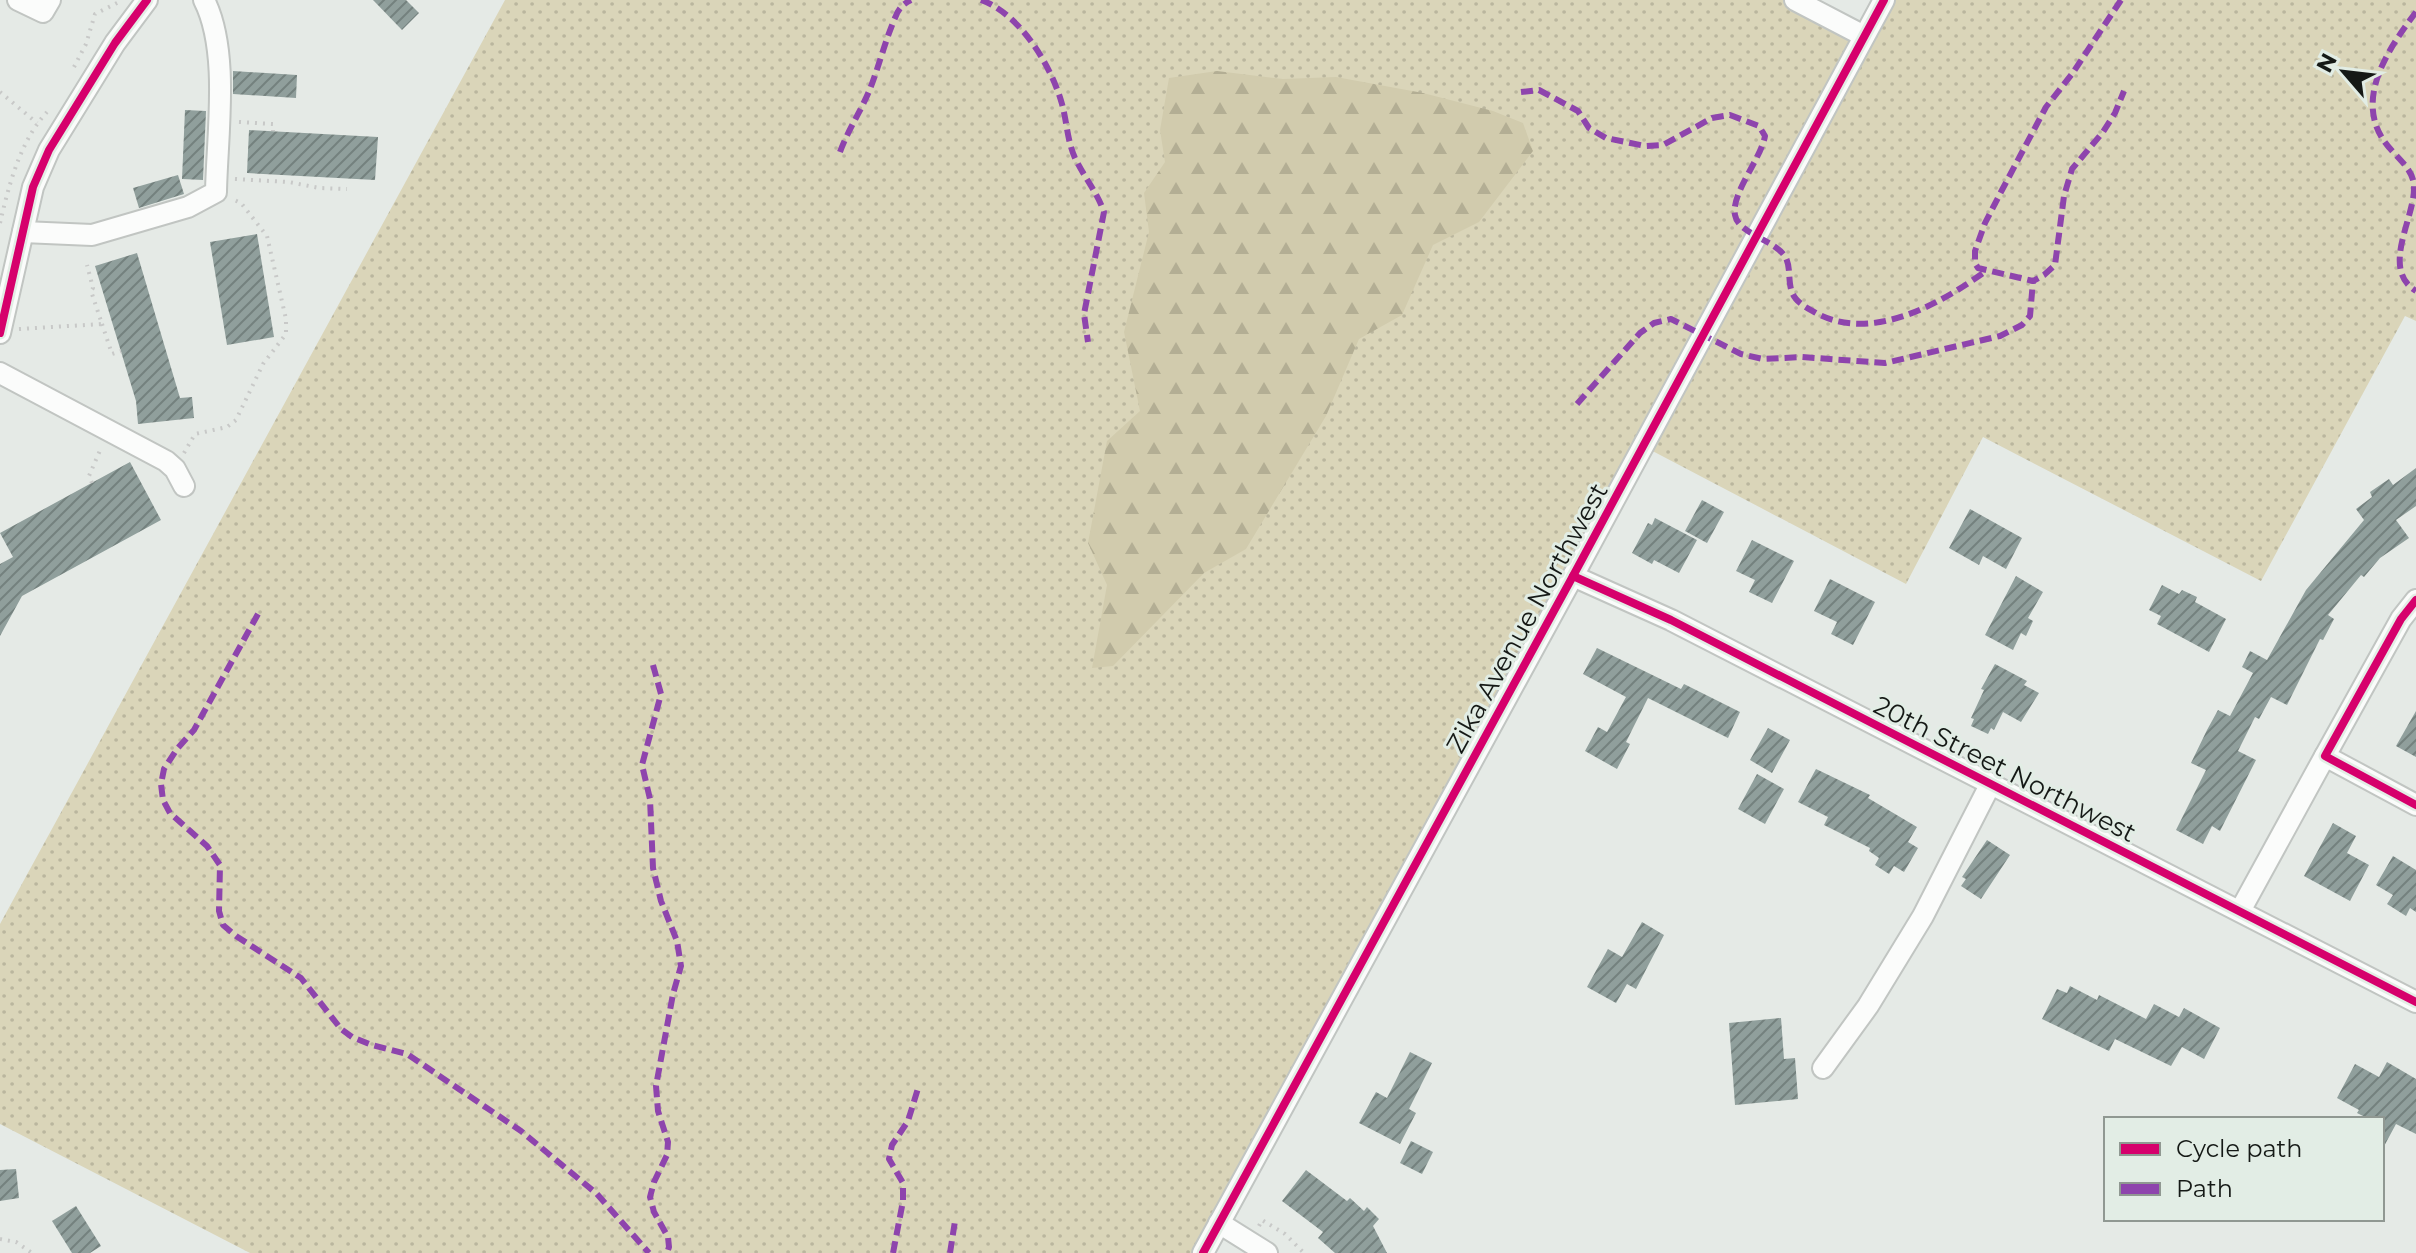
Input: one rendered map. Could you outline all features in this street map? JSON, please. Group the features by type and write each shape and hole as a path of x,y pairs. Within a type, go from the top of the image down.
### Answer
{"street":[{"path":"18,0 43,12 50,0"},
{"path":"0,331 33,187 49,150 115,43 147,0"},
{"path":"23,232 92,235 188,207 216,185 219,56 214,22 204,0"},
{"path":"1795,0 1864,36"},
{"name":"Zika Avenue Northwest","path":"1203,1253 1884,0"},
{"path":"0,373 166,461 179,478"},
{"name":"20th Street Northwest","path":"1573,576 1671,620 2416,1002"},
{"path":"2240,911 2401,619 2416,600"},
{"path":"2325,756 2416,805"},
{"path":"1823,1068 1868,1006 1923,916 1990,785"},
{"path":"1219,1223 1259,1245 1267,1253"}],"path":[{"path":"0,92 37,123"},
{"path":"218,120 273,124 273,131"},
{"path":"216,185 289,182 347,189"},
{"path":"179,478 195,434 227,427 236,420 263,364 286,334 286,319 267,236 241,203 216,185"},
{"path":"87,265 93,288 91,291 112,354 121,351"},
{"path":"0,331 102,324"},
{"path":"92,483 89,476 109,431"},
{"path":"0,1239 16,1242 32,1253"}],"shaded area":[{"path":"505,0 1795,0 1864,35 1884,0 2416,0 2416,321 2405,316 2261,581 1983,437 1906,584 1643,446 1203,1253 250,1253 0,1124 0,924"}],"green space":[{"path":"1217,71 1283,79 1336,77 1423,93 1493,111 1523,123 1533,151 1479,222 1433,245 1402,315 1359,339 1326,416 1246,549 1204,573 1113,666 1092,668 1107,585 1088,543 1107,441 1140,411 1124,332 1149,232 1144,193 1165,162 1160,130 1169,78"}],"building":[{"path":"373,0 406,0 419,13 402,30"},
{"path":"233,71 297,75 296,98 233,94"},
{"path":"185,110 206,111 203,180 182,179"},
{"path":"249,130 378,137 375,180 247,173"},
{"path":"178,175 184,194 139,208 133,188"},
{"path":"257,234 274,337 227,345 210,242"},
{"path":"137,253 180,398 192,397 194,418 138,424 136,401 95,266"},
{"path":"130,462 161,520 22,596 0,636 0,564 13,557 0,533"},
{"path":"2416,468 2416,506 2396,520 2409,538 2380,558 2364,577 2361,575 2328,615 2334,619 2323,640 2320,639 2287,705 2271,697 2259,719 2255,717 2238,751 2256,760 2220,831 2212,826 2203,844 2176,830 2206,770 2191,763 2218,710 2230,716 2253,673 2242,667 2250,651 2267,660 2306,590 2364,520 2356,509 2372,497 2370,492 2389,479 2393,485"},
{"path":"1702,500 1724,512 1707,543 1685,531"},
{"path":"1970,509 2022,538 2006,569 1983,556 1979,565 1949,548"},
{"path":"1655,518 1697,540 1679,573 1632,553 1648,523 1652,525"},
{"path":"1752,540 1794,561 1772,603 1749,592 1755,580 1736,571"},
{"path":"2016,576 2043,592 2028,618 2033,621 2026,636 2021,633 2013,650 1985,635"},
{"path":"1830,579 1875,602 1853,645 1831,634 1837,622 1814,611"},
{"path":"2162,585 2179,594 2182,590 2197,597 2195,602 2226,619 2209,652 2157,624 2161,616 2149,610"},
{"path":"1597,648 1681,689 1684,684 1740,712 1728,738 1648,698 1626,742 1630,744 1617,769 1585,751 1598,727 1607,732 1626,697 1583,674"},
{"path":"1995,664 2027,681 2024,685 2039,693 2021,722 2003,712 1994,730 1991,728 1988,734 1971,726 1974,719 1971,718 1984,690 1981,689"},
{"path":"2416,711 2416,757 2396,746"},
{"path":"1768,728 1790,740 1772,773 1750,760"},
{"path":"1816,769 1870,795 1868,798 1917,827 1908,842 1918,848 1904,872 1894,866 1889,874 1875,865 1879,858 1869,851 1870,848 1824,825 1828,817 1798,802"},
{"path":"1757,774 1784,789 1765,824 1738,809"},
{"path":"2333,823 2356,836 2347,853 2369,865 2350,901 2304,876"},
{"path":"1987,840 2010,855 1981,899 1961,886 1966,879 1962,877"},
{"path":"2393,856 2416,870 2416,912 2410,908 2406,916 2387,904 2393,895 2376,885"},
{"path":"1642,922 1664,935 1636,989 1627,984 1616,1003 1587,987 1608,949 1622,957"},
{"path":"2070,986 2097,1000 2099,995 2146,1019 2154,1004 2179,1017 2184,1008 2220,1028 2204,1059 2182,1047 2171,1066 2115,1039 2109,1051 2042,1019 2057,989 2067,993"},
{"path":"1781,1018 1784,1059 1795,1058 1798,1099 1735,1105 1729,1023"},
{"path":"1410,1052 1432,1063 1409,1109 1416,1113 1400,1144 1359,1123 1376,1092 1387,1098"},
{"path":"2387,1062 2416,1079 2416,1134 2396,1124 2384,1146 2384,1117 2365,1117 2357,1113 2359,1110 2337,1098 2355,1064 2379,1077"},
{"path":"1411,1141 1433,1152 1422,1174 1400,1163"},
{"path":"16,1169 19,1198 0,1201 0,1170"},
{"path":"1306,1170 1347,1201 1350,1198 1364,1211 1367,1207 1379,1219 1373,1226 1387,1253 1335,1253 1318,1238 1323,1232 1282,1201"},
{"path":"76,1206 101,1246 90,1253 72,1253 52,1221"}],"marked path":[{"path":"840,152 870,89 896,15 911,0"},
{"path":"981,0 1009,17 1042,58 1062,104 1075,158 1104,212 1084,314 1088,342"},
{"path":"2121,0 2046,107 1985,223 1975,251 1978,268 2033,281 2055,265 2064,196 2072,169 2103,132 2124,91"},
{"path":"2416,12 2379,73 2373,107 2384,141 2413,180 2413,199 2400,257 2406,281 2416,291"},
{"path":"1521,92 1539,90 1578,111 1589,128 1606,138 1645,146 1663,145 1712,118 1730,115 1759,126 1765,136 1737,197 1735,215 1743,227 1774,246 1786,258 1793,294 1800,303 1816,313 1837,321 1860,324 1882,322 1927,307 1986,271"},
{"path":"1577,404 1640,333 1654,323 1671,319 1741,354 1763,359 1802,357 1885,363 2000,336 2022,325 2030,316 2033,281"},
{"path":"258,614 194,730 164,769 161,784 163,800 170,813 207,846 220,865 219,911 223,925 301,978 341,1029 352,1037 407,1054 521,1131 597,1194 649,1253"},
{"path":"653,665 661,694 642,765 650,799 653,868 661,901 677,941 681,966 656,1086 658,1111 668,1142 667,1155 650,1197 654,1212 668,1237 667,1253"},
{"path":"893,1253 903,1201 903,1183 889,1159 892,1145 908,1121 919,1085"},
{"path":"950,1253 955,1221"}],"cycle path":[{"path":"0,333 33,187 49,150 115,43 147,0"},
{"path":"1203,1253 1884,0"},
{"path":"1573,576 1671,620 2416,1002"},
{"path":"2416,600 2401,619 2325,756 2416,805"}]}
